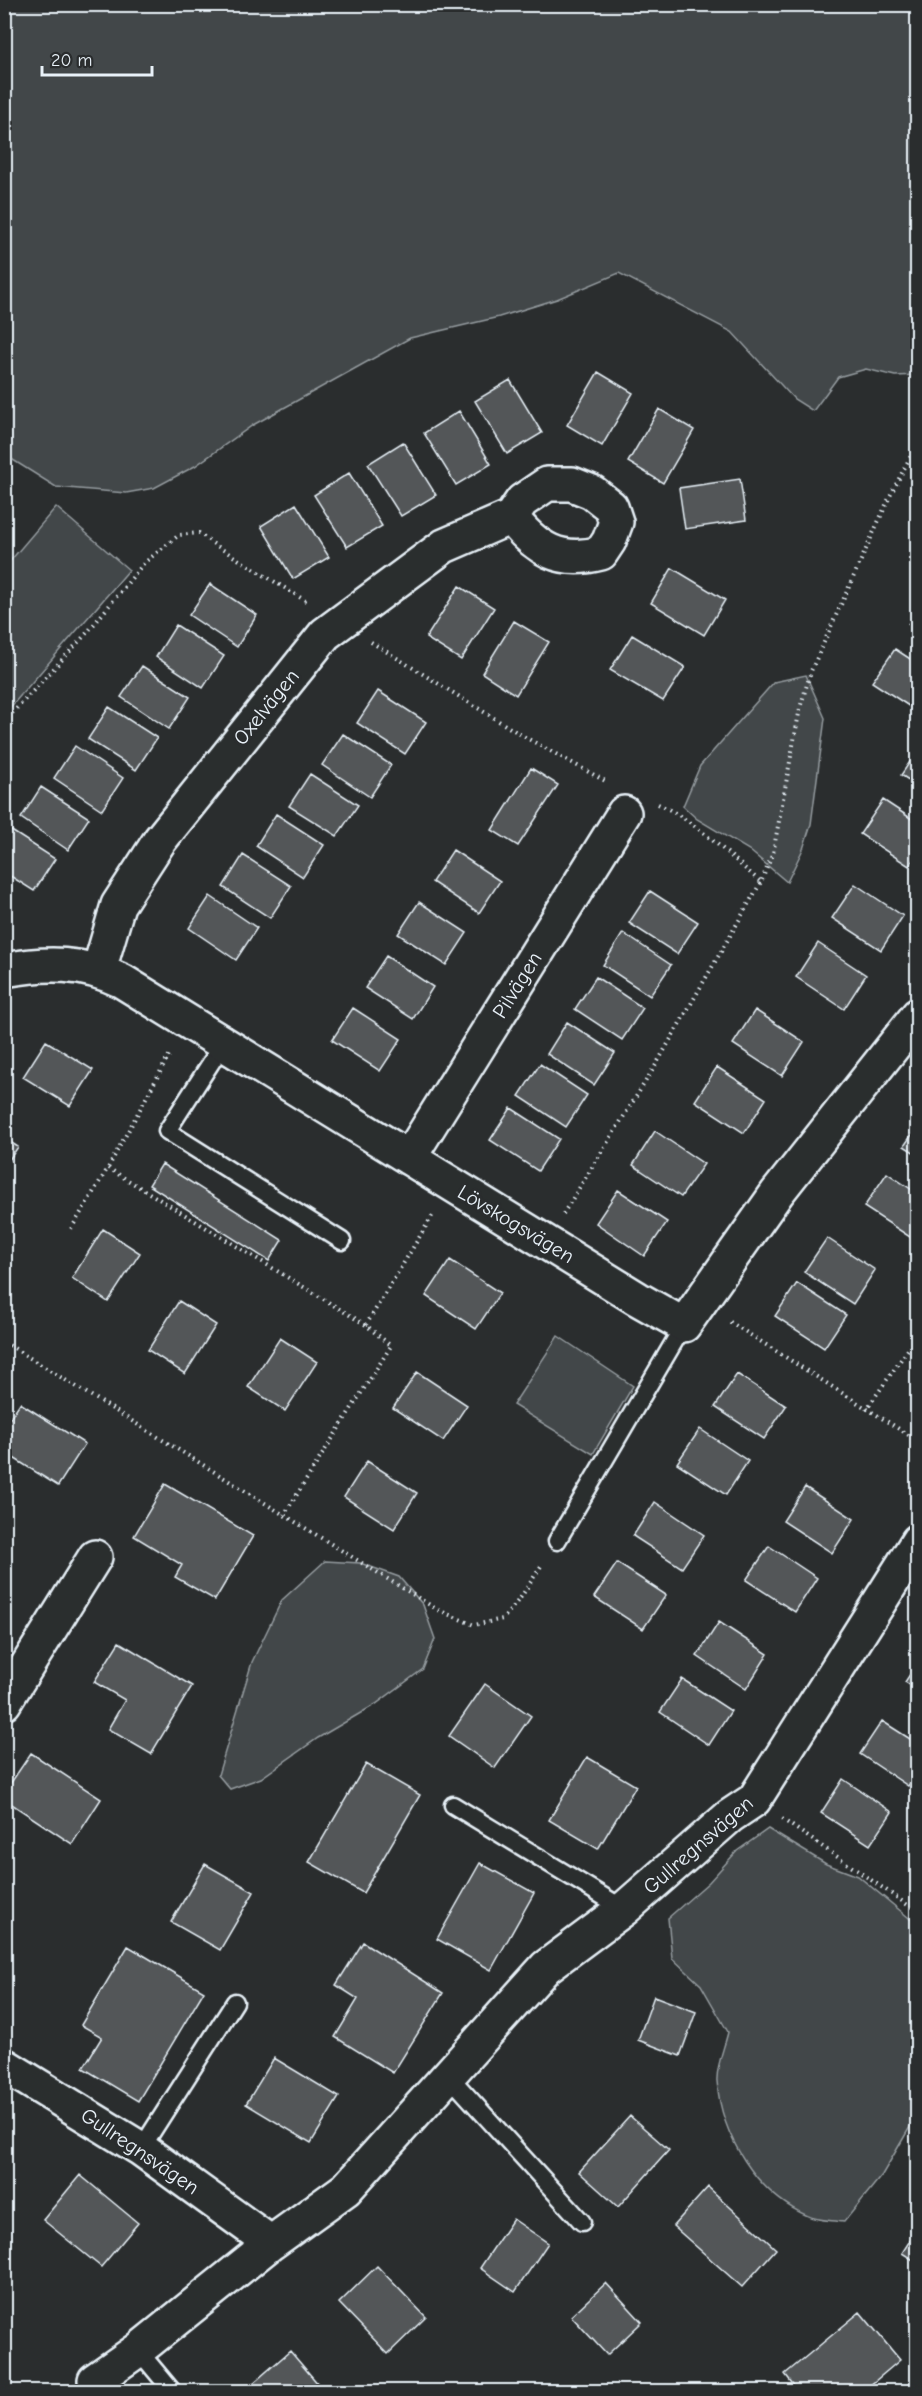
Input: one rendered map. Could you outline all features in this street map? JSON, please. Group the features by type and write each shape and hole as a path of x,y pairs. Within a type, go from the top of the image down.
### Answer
{"street":[{"name":"Oxelvägen","path":"99,970 118,905 160,840 325,634 444,546 511,517"},
{"name":"Pilvägen","path":"409,1158 638,807"},
{"name":"Lövskogsvägen","path":"4,970 38,964 65,965 99,970 122,981 547,1242 691,1314"},
{"path":"691,1314 777,1193 918,1015"},
{"name":"Gullregnsvägen","path":"95,2380 138,2350 272,2243 346,2189 546,1968 624,1909 730,1816 754,1800 918,1541"},
{"path":"4,1703 95,1557"},
{"name":"Gullregnsvägen","path":"4,2065 141,2149 272,2243"}],"lane":[{"path":"223,1044 167,1131 342,1241"},
{"path":"557,1541 691,1314"},
{"path":"453,1805 624,1909"},
{"path":"141,2149 235,2002"},
{"path":"448,2075 582,2222"},
{"path":"138,2350 173,2391"}],"path":[{"path":"547,1242 657,1063 761,882 773,853 800,708 811,671 890,496 918,442"},
{"path":"638,807 671,810 761,882"},
{"path":"71,1229 108,1168 188,1021"},
{"path":"108,1168 366,1325 391,1346 284,1515"},
{"path":"366,1325 451,1184"},
{"path":"691,1314 918,1441"},
{"path":"866,1410 918,1335"},
{"path":"4,1341 438,1610 474,1625 503,1619 521,1597 557,1541"},
{"path":"754,1800 918,1912"}],"shaded area":[{"path":"4,5 917,5 917,375 895,376 866,369 838,377 813,411 794,399 732,332 619,273 557,299 499,317 410,338 253,425 195,466 154,488 126,493 56,487 5,455"},
{"path":"56,507 129,570 8,710 4,707 5,567"},
{"path":"806,675 825,718 811,824 803,849 787,882 749,850 697,819 683,806 700,766 774,682"},
{"path":"558,1336 633,1386 593,1454 513,1405"},
{"path":"325,1561 360,1563 399,1577 423,1605 435,1639 423,1669 376,1704 318,1738 261,1778 230,1789 218,1775 252,1662 282,1600"},
{"path":"768,1829 826,1864 858,1876 914,1922 917,1918 917,2115 882,2175 844,2222 812,2218 789,2206 757,2178 744,2160 726,2122 717,2081 719,2063 728,2032 701,1985 672,1958 668,1918 709,1882 737,1851"}],"building":[{"path":"598,372 633,393 602,446 567,425"},
{"path":"510,380 542,433 507,454 475,401"},
{"path":"659,409 694,430 663,483 628,462"},
{"path":"459,411 491,464 456,485 424,433"},
{"path":"403,442 436,495 401,516 368,464"},
{"path":"349,473 382,526 347,547 314,495"},
{"path":"740,479 746,520 685,529 679,488"},
{"path":"296,504 329,557 293,579 261,526"},
{"path":"672,568 725,600 704,635 651,603"},
{"path":"210,584 257,615 237,647 189,615"},
{"path":"459,586 494,608 461,660 426,638"},
{"path":"918,610 918,631 908,624"},
{"path":"514,621 549,642 516,695 482,673"},
{"path":"176,625 224,656 203,688 156,657"},
{"path":"632,635 685,667 663,701 610,670"},
{"path":"895,649 918,664 918,712 872,682"},
{"path":"142,666 190,697 169,729 121,697"},
{"path":"378,691 426,722 405,754 357,723"},
{"path":"109,707 157,738 136,770 88,739"},
{"path":"343,734 391,765 370,797 322,765"},
{"path":"75,746 123,778 102,810 54,778"},
{"path":"918,750 918,786 901,775"},
{"path":"531,768 558,785 518,846 492,830"},
{"path":"310,774 358,805 337,836 289,806"},
{"path":"41,787 89,818 68,850 21,818"},
{"path":"883,800 918,823 918,853 909,866 860,834"},
{"path":"276,814 324,845 303,877 256,846"},
{"path":"7,828 55,859 34,891 4,872 4,832"},
{"path":"453,850 500,881 479,913 432,882"},
{"path":"243,855 291,886 270,918 223,887"},
{"path":"855,884 903,916 881,950 832,918"},
{"path":"650,891 698,922 677,954 629,923"},
{"path":"210,896 257,928 236,960 189,928"},
{"path":"419,902 467,933 446,965 398,934"},
{"path":"623,933 671,965 650,996 603,965"},
{"path":"818,943 866,975 844,1009 796,977"},
{"path":"386,956 433,987 413,1019 365,988"},
{"path":"596,977 643,1008 622,1040 575,1009"},
{"path":"353,1008 401,1039 380,1071 332,1040"},
{"path":"755,1010 804,1042 782,1076 733,1044"},
{"path":"567,1022 615,1053 594,1085 547,1054"},
{"path":"46,1041 93,1070 70,1106 23,1077"},
{"path":"540,1064 587,1095 566,1127 519,1096"},
{"path":"717,1067 766,1099 744,1133 695,1101"},
{"path":"511,1108 559,1139 538,1171 490,1140"},
{"path":"918,1126 918,1155 904,1146"},
{"path":"655,1131 704,1164 681,1197 633,1165"},
{"path":"4,1138 18,1147 4,1167"},
{"path":"162,1164 282,1240 269,1261 149,1185"},
{"path":"887,1173 918,1194 918,1233 913,1239 864,1207"},
{"path":"618,1190 667,1222 644,1256 596,1223"},
{"path":"103,1229 140,1253 108,1302 72,1278"},
{"path":"827,1238 875,1270 853,1304 804,1272"},
{"path":"450,1260 500,1293 476,1329 426,1296"},
{"path":"797,1283 846,1315 824,1348 775,1316"},
{"path":"179,1301 216,1325 185,1374 148,1350"},
{"path":"280,1338 317,1362 285,1411 248,1387"},
{"path":"417,1372 467,1405 443,1441 393,1408"},
{"path":"737,1374 786,1406 764,1439 715,1407"},
{"path":"20,1403 85,1444 58,1486 4,1452 4,1427"},
{"path":"700,1429 748,1461 726,1495 677,1463"},
{"path":"367,1461 417,1493 394,1529 344,1497"},
{"path":"165,1484 253,1536 215,1600 175,1577 182,1565 134,1536"},
{"path":"805,1487 854,1519 832,1553 783,1521"},
{"path":"655,1502 704,1535 682,1568 633,1536"},
{"path":"769,1546 817,1578 795,1612 746,1580"},
{"path":"617,1563 666,1595 643,1629 594,1597"},
{"path":"719,1622 768,1654 746,1689 697,1656"},
{"path":"119,1642 192,1686 151,1754 108,1729 125,1700 94,1682"},
{"path":"918,1662 918,1690 905,1682"},
{"path":"682,1679 731,1711 709,1745 660,1712"},
{"path":"485,1684 531,1716 495,1768 449,1736"},
{"path":"882,1721 918,1744 918,1773 908,1786 860,1754"},
{"path":"31,1753 101,1799 72,1844 4,1799 4,1793"},
{"path":"587,1757 636,1786 598,1849 549,1820"},
{"path":"366,1764 420,1795 363,1893 309,1862"},
{"path":"843,1779 892,1812 870,1845 821,1813"},
{"path":"480,1863 534,1893 491,1970 437,1939"},
{"path":"205,1864 254,1892 220,1950 171,1922"},
{"path":"363,1942 443,1993 393,2073 335,2037 358,1999 336,1985"},
{"path":"128,1946 204,1991 138,2101 83,2068 102,2037 81,2025"},
{"path":"654,1996 696,2012 680,2056 638,2040"},
{"path":"274,2058 339,2097 311,2143 246,2104"},
{"path":"630,2116 669,2150 618,2207 579,2172"},
{"path":"80,2175 138,2223 101,2267 43,2220"},
{"path":"708,2187 776,2249 742,2287 673,2226"},
{"path":"513,2219 548,2243 515,2292 480,2268"},
{"path":"918,2228 918,2263 902,2253"},
{"path":"377,2266 426,2317 388,2354 339,2303"},
{"path":"606,2283 642,2322 607,2355 571,2316"},
{"path":"860,2312 900,2360 862,2392 799,2392 785,2374"},
{"path":"290,2351 325,2392 243,2392"}]}
